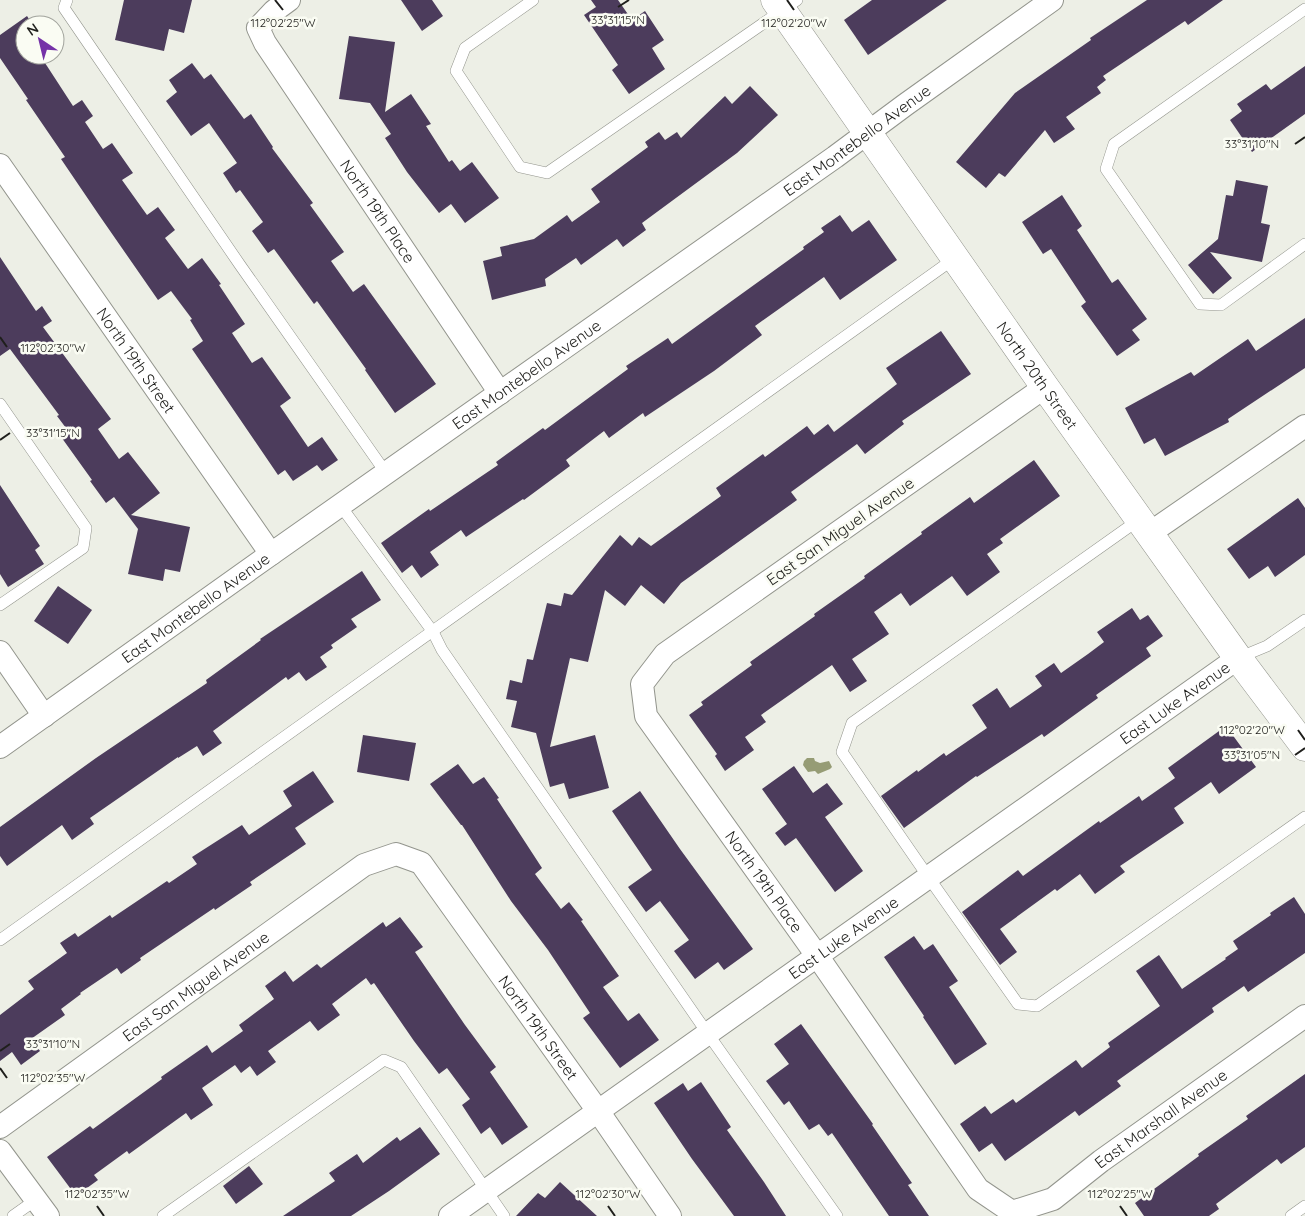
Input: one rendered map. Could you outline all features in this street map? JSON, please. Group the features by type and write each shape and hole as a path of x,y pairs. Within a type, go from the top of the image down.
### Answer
{"street":[{"name":"North 19th Place","path":"289,0 274,11 258,28 265,43 500,393"},
{"name":"East Montebello Avenue","path":"0,747 835,157 1052,0"},
{"name":"North 20th Street","path":"785,3 868,132 1045,387 1238,658 1305,747"},
{"name":"North 19th Street","path":"0,166 271,554"},
{"name":"East San Miguel Avenue","path":"642,684 665,654 1045,387"},
{"path":"1145,526 1305,426"},
{"path":"0,652 44,716"},
{"name":"East Luke Avenue","path":"450,1216 1238,658"},
{"name":"North 19th Place","path":"642,684 646,716 818,957 978,1189 1012,1212"},
{"name":"North 19th Street","path":"396,854 421,863 598,1111 670,1216"},
{"name":"East San Miguel Avenue","path":"0,1127 364,865 396,854"},
{"name":"East Marshall Avenue","path":"1012,1212 1053,1199 1101,1161 1305,1016"},
{"path":"0,1151 43,1208"}],"lane":[{"path":"67,0 64,8 386,473"},
{"path":"533,0 465,48 456,71 520,167 547,173 785,3"},
{"path":"1305,9 1114,144 1106,169 1200,304 1221,305 1305,244"},
{"path":"0,940 955,258"},
{"path":"0,404 86,528 83,548 0,605"},
{"path":"340,505 433,632 448,658 836,1216"},
{"path":"1145,526 852,723 842,752 1018,1004 1037,1006 1305,817"},
{"path":"1238,658 1267,646 1305,620"},
{"path":"163,1216 384,1060 401,1067 504,1216"},
{"path":"1291,1216 1305,1206"},
{"path":"13,1216 43,1208"}],"shaded area":[{"path":"807,758 814,758 815,761 820,763 829,761 832,767 818,774 815,771 808,772 803,765"}],"building":[{"path":"124,0 192,0 184,33 169,29 164,51 115,40"},
{"path":"401,0 432,0 443,16 422,31"},
{"path":"591,0 618,0 632,20 645,11 664,40 652,48 665,69 629,94 612,70 618,65 584,15 596,7"},
{"path":"872,0 947,0 868,55 844,20"},
{"path":"1147,0 1223,0 1188,25 1185,21 1103,76 1106,80 1097,87 1101,93 1066,117 1075,129 1054,143 1045,130 1005,177 999,173 986,188 956,162 1015,93 1091,40 1090,38"},
{"path":"15,24 15,65 46,65 73,106 82,100 93,116 85,122 103,149 112,143 133,173 122,180 147,215 158,207 175,230 165,238 188,269 202,258 221,284 219,285 245,324 232,333 252,363 262,357 291,398 280,406 308,447 322,437 338,460 322,471 317,465 293,481 285,470 278,475 192,349 203,341 190,320 192,319 171,291 158,300 61,159 65,157 0,58 0,35"},
{"path":"349,36 395,42 385,112 411,94 431,124 426,126 449,162 452,160 460,171 472,162 499,198 465,223 451,204 439,213 407,172 385,138 391,134 370,103 339,99"},
{"path":"192,63 204,79 211,74 244,119 251,114 272,148 313,203 310,205 344,252 331,261 353,292 364,284 436,384 395,413 317,301 314,304 274,249 268,253 252,231 263,222 240,190 236,193 223,173 237,163 209,123 191,136 166,101 177,92 169,80"},
{"path":"1305,66 1305,114 1252,152 1230,120 1242,111 1237,104 1266,84 1271,90"},
{"path":"750,86 778,115 737,153 642,223 646,230 623,247 617,239 581,265 576,258 545,279 546,286 492,300 483,261 502,256 500,247 534,239 567,215 572,222 600,202 591,189 648,147 645,142 659,132 665,140 677,132 681,138 725,96 732,104"},
{"path":"1236,180 1268,186 1261,223 1270,225 1262,262 1210,252 1232,278 1213,294 1188,265 1218,239 1226,195 1233,196"},
{"path":"1062,195 1082,226 1077,230 1112,283 1118,279 1147,319 1132,330 1140,340 1117,356 1081,306 1086,302 1051,249 1043,254 1022,222"},
{"path":"840,215 852,232 869,220 897,260 840,300 824,277 755,326 762,335 714,371 645,417 643,413 609,438 604,431 566,460 570,466 524,500 466,537 461,530 430,552 439,565 421,578 412,565 402,573 381,543 429,509 430,511 498,465 496,462 543,428 545,430 628,369 626,366 668,338 672,344 804,249 803,247 824,232 821,228"},
{"path":"0,257 36,311 42,306 52,321 43,327 111,419 98,429 119,459 128,452 160,493 131,515 190,527 180,572 165,569 163,581 128,574 138,529 114,497 106,503 90,481 92,480 59,434 66,428 57,416 59,415 10,349 0,356"},
{"path":"1305,318 1305,368 1228,419 1229,422 1165,456 1155,438 1144,444 1125,408 1191,372 1194,376 1248,339 1256,351"},
{"path":"941,331 971,374 902,421 904,424 865,454 857,444 791,492 797,500 681,583 664,604 641,585 625,606 605,590 588,662 570,658 550,747 595,735 609,788 569,799 564,783 550,787 536,733 511,727 517,701 506,699 510,680 522,683 527,659 533,660 547,603 561,606 564,593 572,595 620,535 632,546 639,537 651,546 721,496 716,488 763,454 765,457 807,426 814,435 828,424 834,432 897,384 886,368"},
{"path":"1034,460 1060,496 1000,539 1003,543 987,554 1000,572 967,596 952,576 910,606 901,593 874,612 889,634 852,659 867,681 850,692 832,665 761,715 766,722 745,737 754,750 725,771 715,756 717,754 689,715 703,705 701,702 752,665 750,662 815,616 814,614 922,534 921,532 970,497 974,503"},
{"path":"0,485 40,546 35,550 44,564 8,587 0,574"},
{"path":"1298,498 1305,508 1305,555 1275,577 1268,566 1249,579 1227,549"},
{"path":"362,571 381,600 351,619 357,627 331,645 333,648 320,657 327,667 306,681 299,672 288,680 286,677 213,731 222,743 203,756 197,746 90,818 94,824 72,840 62,825 7,866 0,856 0,827 96,758 207,683 206,680 260,639"},
{"path":"58,586 92,610 68,644 34,621"},
{"path":"1132,608 1140,620 1148,615 1163,636 1146,648 1151,656 1096,695 1098,698 1044,737 1042,734 976,776 904,828 881,796 917,770 918,772 944,753 946,756 987,728 972,705 997,688 1010,708 1042,686 1035,676 1054,663 1061,673 1104,642 1097,632"},
{"path":"1226,726 1256,767 1219,794 1211,782 1174,808 1184,823 1120,866 1125,872 1095,894 1080,874 1057,891 1055,889 1000,929 1017,952 1000,965 962,912 1018,870 1023,876 1099,821 1100,823 1139,796 1142,801 1175,778 1168,768"},
{"path":"363,735 416,743 409,781 357,772"},
{"path":"458,764 473,784 484,777 542,868 535,874 561,909 569,902 583,920 581,921 619,976 603,987 628,1021 639,1013 659,1040 620,1068 583,1018 590,1013 548,950 511,901 462,825 430,784"},
{"path":"794,766 813,793 827,783 843,804 825,817 863,871 835,892 796,838 785,846 775,833 787,824 762,789"},
{"path":"313,771 334,802 295,828 306,844 250,882 252,885 140,958 141,960 121,974 117,968 80,993 61,1009 65,1015 31,1039 40,1051 21,1065 12,1052 0,1061 0,1015 34,989 28,981 67,953 60,943 75,933 78,937 110,915 112,918 167,881 169,883 197,864 192,857 242,825 249,835 292,806 283,791"},
{"path":"640,791 753,949 724,970 718,962 695,979 674,951 689,940 660,901 646,912 628,887 652,870 612,811"},
{"path":"1294,897 1305,914 1305,953 1248,992 1244,986 1212,1008 1214,1012 1117,1081 1121,1086 1079,1116 1075,1111 1005,1161 992,1143 979,1152 960,1124 985,1106 991,1114 1013,1099 1016,1103 1076,1060 1082,1068 1110,1047 1108,1043 1160,1006 1136,971 1159,955 1182,989 1226,959 1238,949 1233,941"},
{"path":"400,917 423,947 415,952 496,1067 490,1072 528,1127 502,1145 490,1127 481,1134 462,1105 470,1099 447,1068 439,1074 374,983 371,985 366,978 332,1004 340,1015 318,1031 310,1021 268,1051 276,1062 257,1076 250,1066 241,1073 235,1065 202,1088 213,1105 191,1120 186,1113 129,1154 127,1151 94,1175 98,1180 76,1196 47,1157 90,1126 93,1129 162,1079 161,1077 207,1045 212,1053 243,1031 239,1025 274,999 265,986 285,971 293,982 317,964 321,968 383,922 386,927"},
{"path":"914,936 924,950 933,944 958,981 949,987 987,1044 955,1065 884,957"},
{"path":"801,1024 873,1124 912,1183 908,1185 929,1216 889,1216 832,1133 828,1136 819,1124 809,1130 789,1101 784,1105 766,1081 789,1064 774,1044"},
{"path":"1305,1074 1305,1147 1281,1164 1277,1159 1216,1204 1219,1209 1209,1216 1144,1216 1135,1203 1199,1156 1198,1154 1248,1119 1246,1116"},
{"path":"701,1082 731,1127 727,1130 786,1216 734,1216 654,1103 683,1083 688,1091"},
{"path":"420,1127 440,1154 351,1216 283,1216 335,1181 329,1173 357,1154 363,1163 397,1137 400,1141"},
{"path":"249,1166 263,1184 236,1204 223,1186"},
{"path":"560,1182 597,1216 516,1216 538,1193 545,1198"}]}
